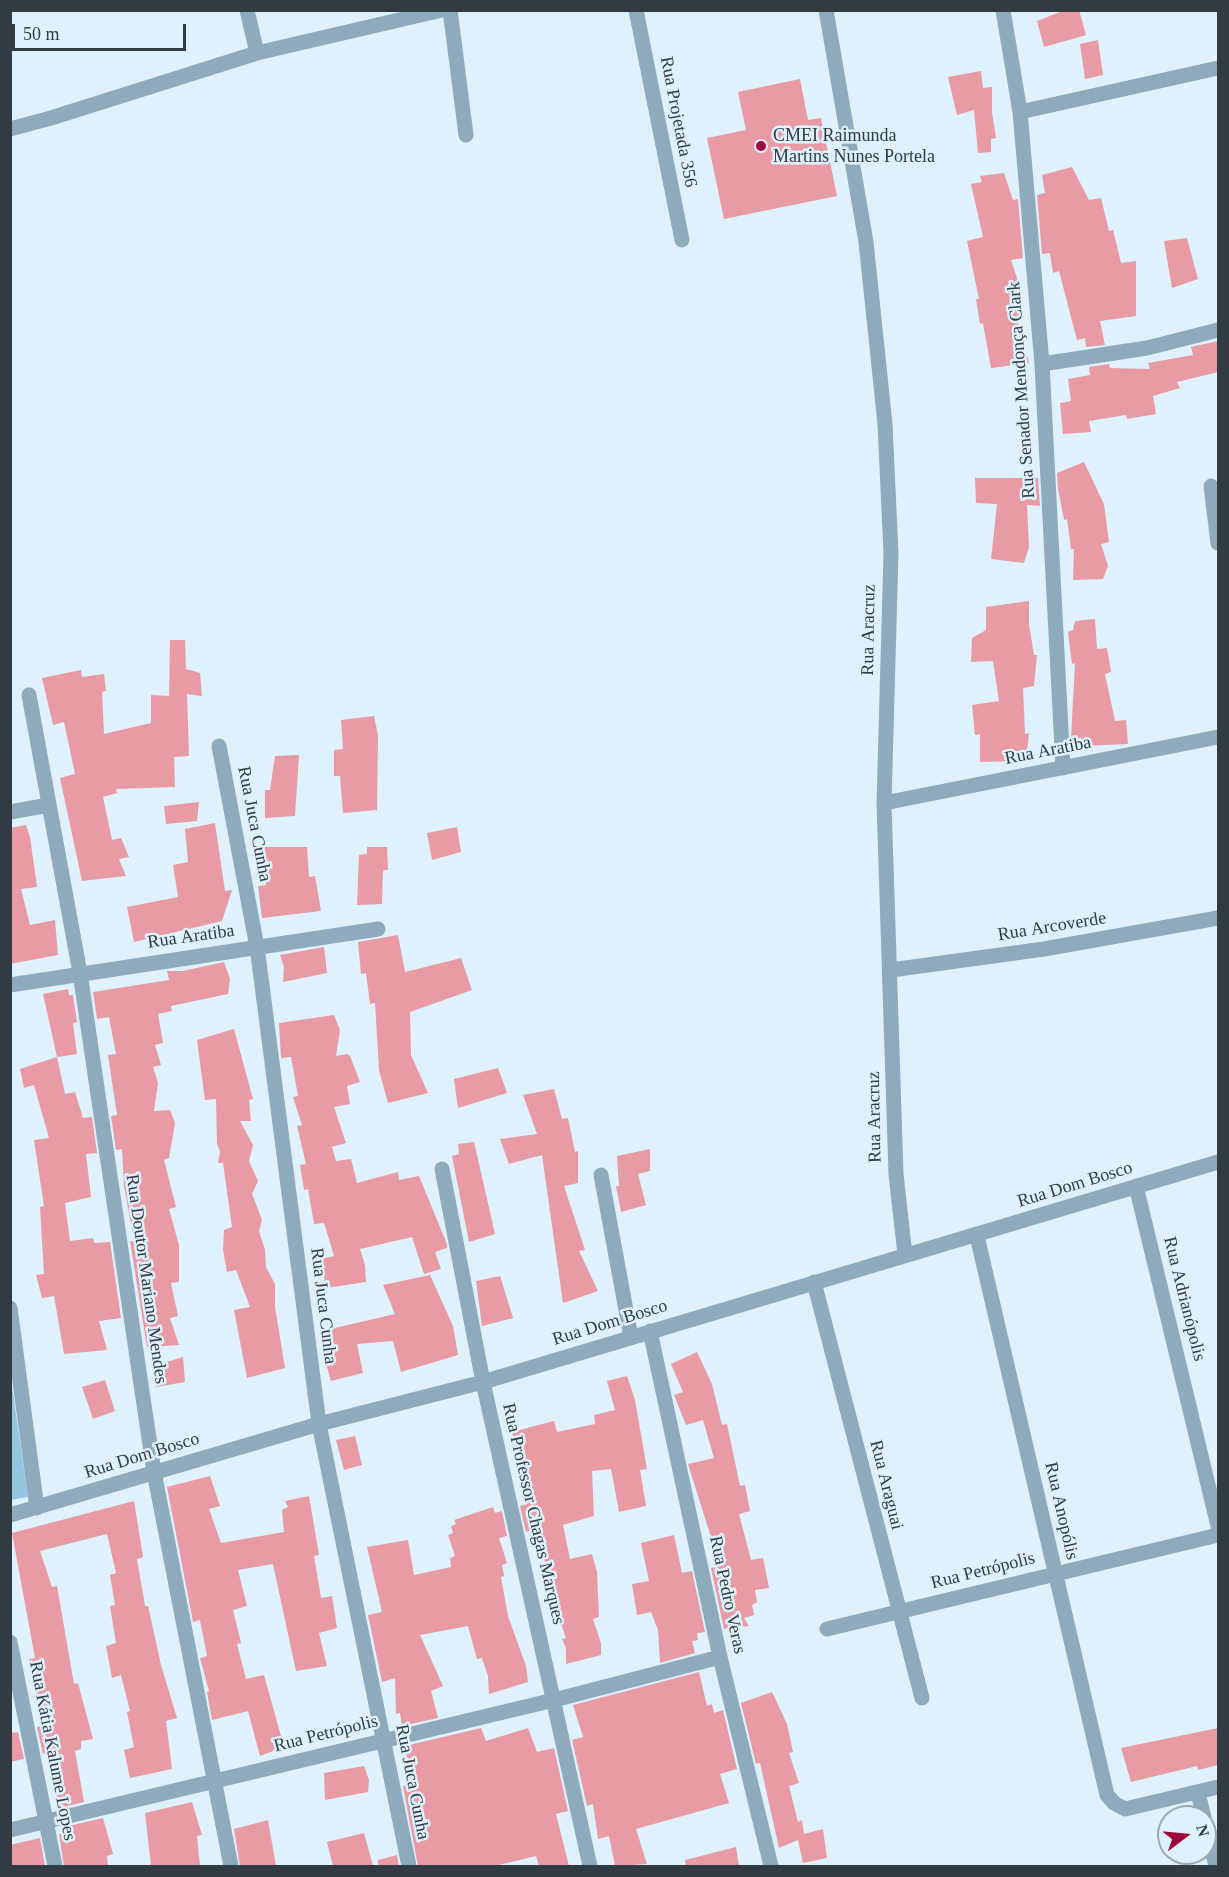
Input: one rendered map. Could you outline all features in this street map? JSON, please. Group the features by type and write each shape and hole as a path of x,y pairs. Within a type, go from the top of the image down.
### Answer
{"street":[{"path":"247,10 257,53"},
{"path":"10,129 257,53 442,10"},
{"path":"450,10 466,135"},
{"name":"Rua Projetada 356","path":"636,10 682,240"},
{"name":"Rua Aracruz","path":"826,10 866,242 885,424 891,553 884,803 896,1174 906,1255"},
{"name":"Rua Senador Mendonça Clark","path":"1003,10 1020,112 1042,364 1063,768"},
{"path":"1020,112 1218,68"},
{"path":"1042,364 1147,348 1218,330"},
{"path":"1211,486 1218,543"},
{"name":"Rua Doutor Mariano Mendes","path":"29,695 80,973 154,1472 231,1866"},
{"name":"Rua Aratiba","path":"884,803 1218,737"},
{"name":"Rua Juca Cunha","path":"219,746 257,947 319,1424 385,1739 409,1866"},
{"path":"10,812 49,805"},
{"name":"Rua Arcoverde","path":"891,970 1044,949 1218,918"},
{"name":"Rua Aratiba","path":"10,985 378,929"},
{"name":"Rua Dom Bosco","path":"10,1515 319,1424 483,1382 1218,1162"},
{"name":"Rua Professor Chagas Marques","path":"442,1170 483,1382 590,1866"},
{"path":"601,1175 631,1337"},
{"name":"Rua Adrianópolis","path":"1136,1186 1218,1526"},
{"name":"Rua Anopólis","path":"977,1236 1107,1795 1125,1809 1198,1793"},
{"name":"Rua Araguai","path":"814,1282 922,1698"},
{"path":"10,1308 37,1508"},
{"name":"Rua Pedro Veras","path":"650,1331 720,1656 771,1866"},
{"name":"Rua Petrópolis","path":"827,1629 1218,1535"},
{"name":"Rua Kátia Kalume Lopes","path":"10,1642 55,1866"},
{"name":"Rua Petrópolis","path":"10,1830 554,1700 720,1656"},
{"path":"1201,1805 1198,1793 1218,1787"}],"shaded area":[{"path":"11,1379 28,1497 10,1500"}],"building":[{"path":"1065,10 1079,10 1086,35 1044,47 1037,21"},
{"path":"1098,40 1103,75 1085,79 1080,44"},
{"path":"981,71 983,88 992,87 992,112 996,138 991,139 991,152 978,153 974,110 957,115 948,77"},
{"path":"800,79 808,120 821,118 837,196 724,219 707,138 746,130 738,92"},
{"path":"1072,167 1089,200 1101,198 1109,231 1113,230 1121,263 1136,261 1136,316 1100,321 1105,345 1086,347 1085,338 1077,340 1059,271 1053,273 1050,253 1042,254 1037,195 1045,193 1042,175"},
{"path":"1004,173 1013,200 1018,199 1023,258 1011,260 1019,284 1014,285 1022,314 1016,316 1029,363 991,368 983,323 980,324 976,299 979,299 967,241 983,237 971,184 982,182 980,176"},
{"path":"1187,238 1198,279 1172,288 1164,241"},
{"path":"1218,341 1218,372 1177,382 1180,388 1153,396 1156,414 1127,419 1126,415 1089,421 1091,432 1063,434 1060,403 1071,401 1068,379 1090,375 1089,367 1109,364 1110,368 1150,369 1148,363 1193,355 1191,347"},
{"path":"1084,462 1104,504 1109,542 1101,544 1108,566 1103,579 1073,580 1074,549 1071,549 1067,519 1064,520 1058,489 1057,473"},
{"path":"975,478 1038,478 1040,506 1027,505 1029,547 1024,563 991,559 997,504 976,503"},
{"path":"1029,601 1029,624 1034,655 1037,655 1034,686 1023,688 1025,734 1029,733 1026,761 980,762 980,734 975,735 972,705 999,701 993,661 971,662 972,638 986,630 986,607"},
{"path":"1095,619 1097,649 1107,648 1111,672 1105,674 1115,721 1126,720 1128,744 1083,746 1081,738 1071,738 1075,663 1072,664 1068,632 1073,630 1075,621"},
{"path":"170,640 185,640 186,669 200,673 202,696 187,694 189,756 174,757 175,787 116,789 117,793 103,797 112,840 121,838 129,857 119,859 126,876 82,881 60,778 75,774 64,722 53,725 42,678 81,670 82,677 104,674 106,691 102,692 104,734 151,723 151,695 169,696"},
{"path":"374,716 378,735 377,810 343,813 340,776 334,776 334,750 343,749 341,720"},
{"path":"299,755 295,816 265,818 265,790 270,790 275,756"},
{"path":"199,802 197,821 166,824 164,806"},
{"path":"215,823 225,891 232,890 222,921 134,942 127,907 178,897 173,865 188,862 185,829"},
{"path":"26,825 30,837 37,887 21,889 30,925 55,920 58,955 10,964 10,828"},
{"path":"457,827 461,852 432,860 427,833"},
{"path":"264,847 307,847 309,877 315,876 321,911 262,918 258,886 266,885"},
{"path":"367,847 387,847 388,870 383,870 382,904 357,905 359,855 367,854"},
{"path":"398,935 405,972 461,958 472,990 410,1012 411,1055 428,1093 388,1103 379,1070 375,1003 370,1004 366,973 361,974 358,942"},
{"path":"324,947 327,973 283,982 284,967 280,955"},
{"path":"224,962 230,979 228,994 171,1006 172,1011 158,1014 163,1043 155,1045 161,1065 153,1067 158,1083 154,1111 170,1110 175,1123 169,1158 164,1160 176,1207 169,1209 179,1245 179,1282 171,1283 178,1316 170,1318 179,1345 147,1347 130,1241 134,1241 124,1186 122,1149 116,1150 111,1116 117,1115 108,1055 116,1054 109,1017 97,1019 93,992 169,980 167,971 183,971"},
{"path":"68,989 69,995 73,995 77,1022 73,1023 77,1054 57,1057 43,994"},
{"path":"334,1015 340,1030 336,1056 347,1054 350,1056 360,1082 347,1086 350,1104 334,1107 346,1143 332,1147 336,1161 351,1159 357,1183 398,1172 399,1180 419,1176 447,1244 447,1248 435,1252 441,1269 424,1274 412,1237 360,1249 365,1265 366,1282 326,1288 321,1259 334,1256 324,1223 314,1224 308,1189 304,1190 300,1165 306,1164 297,1126 302,1125 293,1097 298,1096 291,1057 281,1058 279,1023"},
{"path":"234,1029 253,1099 249,1100 251,1121 240,1121 253,1145 249,1161 258,1181 252,1194 262,1220 259,1231 265,1250 266,1267 275,1284 275,1307 285,1368 247,1378 234,1310 250,1307 236,1270 227,1272 223,1250 224,1230 232,1227 223,1163 218,1163 220,1152 217,1144 216,1099 205,1100 197,1040"},
{"path":"57,1057 65,1094 75,1092 83,1118 92,1117 97,1153 86,1154 91,1197 65,1203 70,1241 93,1238 94,1243 110,1242 121,1318 99,1321 107,1350 64,1354 54,1296 42,1298 36,1275 44,1274 40,1207 44,1206 34,1140 49,1138 34,1085 24,1088 20,1069"},
{"path":"498,1068 507,1093 458,1108 454,1079"},
{"path":"554,1089 562,1119 568,1118 575,1152 578,1151 578,1183 564,1186 585,1250 579,1251 598,1291 563,1303 542,1155 509,1164 500,1139 537,1134 523,1095"},
{"path":"474,1142 495,1234 469,1242 452,1156 459,1154 458,1144"},
{"path":"650,1149 650,1171 638,1174 646,1205 621,1212 616,1186 619,1186 617,1156"},
{"path":"430,1275 453,1326 458,1355 401,1372 393,1341 357,1344 363,1373 331,1381 322,1350 328,1350 322,1331 395,1314 383,1285"},
{"path":"500,1276 513,1318 482,1326 476,1281"},
{"path":"697,1352 712,1384 722,1425 727,1424 740,1486 745,1485 750,1511 739,1514 751,1560 763,1558 769,1588 755,1590 757,1602 752,1605 754,1615 744,1618 749,1626 724,1629 711,1568 720,1566 688,1464 714,1458 703,1420 686,1425 674,1395 683,1392 671,1364"},
{"path":"183,1357 185,1382 156,1387 153,1366"},
{"path":"627,1376 635,1400 647,1469 640,1470 646,1506 619,1512 611,1469 592,1471 594,1516 563,1525 570,1559 592,1554 597,1572 599,1617 593,1619 601,1643 601,1655 566,1664 566,1648 562,1639 566,1638 558,1615 549,1561 545,1562 537,1529 526,1532 520,1506 527,1504 512,1432 554,1421 557,1432 595,1424 594,1415 615,1410 607,1381"},
{"path":"105,1380 115,1411 93,1419 82,1387"},
{"path":"355,1436 362,1465 344,1470 336,1440"},
{"path":"210,1476 220,1506 209,1509 221,1543 284,1532 282,1510 288,1507 285,1501 309,1496 319,1555 314,1556 321,1598 332,1596 337,1628 319,1633 327,1666 296,1671 273,1564 238,1570 247,1606 233,1610 241,1643 237,1644 246,1679 264,1675 284,1747 260,1756 248,1711 212,1720 207,1692 209,1691 200,1658 207,1656 200,1620 193,1622 167,1487"},
{"path":"134,1501 143,1557 137,1559 145,1606 148,1606 161,1665 177,1718 166,1721 172,1769 130,1778 124,1750 134,1747 127,1712 130,1711 121,1675 112,1678 106,1646 116,1643 110,1606 115,1605 110,1575 116,1573 107,1534 40,1551 52,1587 57,1586 74,1684 78,1683 93,1739 81,1741 81,1749 75,1751 84,1802 59,1808 47,1753 43,1754 37,1727 41,1726 29,1659 35,1658 12,1533"},
{"path":"493,1507 495,1513 502,1511 507,1536 499,1538 507,1563 502,1565 504,1576 501,1577 508,1616 526,1666 528,1682 489,1694 488,1676 482,1658 477,1659 468,1626 420,1635 443,1686 431,1691 438,1718 402,1726 400,1713 396,1714 395,1678 382,1682 368,1615 382,1612 367,1547 408,1540 414,1575 451,1567 450,1558 455,1556 448,1535 453,1533 451,1526 456,1524 454,1520"},
{"path":"674,1535 682,1573 692,1571 705,1632 697,1633 698,1640 692,1641 695,1653 660,1663 658,1630 651,1612 637,1615 632,1584 649,1581 641,1543"},
{"path":"699,1672 707,1706 712,1704 714,1713 723,1710 737,1769 720,1774 729,1803 636,1829 647,1864 615,1866 609,1836 598,1839 593,1804 587,1806 572,1740 583,1737 573,1705"},
{"path":"772,1692 787,1724 793,1752 789,1753 799,1783 789,1786 798,1822 802,1820 804,1834 823,1829 827,1858 803,1863 798,1840 779,1848 760,1763 756,1764 741,1703"},
{"path":"481,1728 486,1741 528,1728 537,1752 554,1748 568,1811 556,1814 569,1866 539,1866 536,1856 499,1865 418,1866 403,1786 412,1784 405,1746"},
{"path":"1218,1728 1218,1765 1198,1770 1197,1766 1131,1782 1121,1748"},
{"path":"18,1732 24,1759 10,1762 10,1733"},
{"path":"364,1766 369,1780 368,1792 325,1800 324,1773"},
{"path":"192,1802 202,1835 197,1836 200,1866 151,1866 145,1813"},
{"path":"103,1818 113,1854 107,1856 108,1866 64,1866 59,1834 65,1833 64,1827"},
{"path":"268,1820 276,1866 240,1866 234,1829"},
{"path":"364,1833 373,1866 333,1866 327,1842"},
{"path":"40,1838 45,1866 10,1866 10,1845"},
{"path":"736,1847 739,1866 686,1866 685,1860"},
{"path":"397,1855 399,1866 378,1866 378,1860"}],"place":[{"name":"CMEI Raimunda Martins Nunes Portela","path":"761,146"}]}
